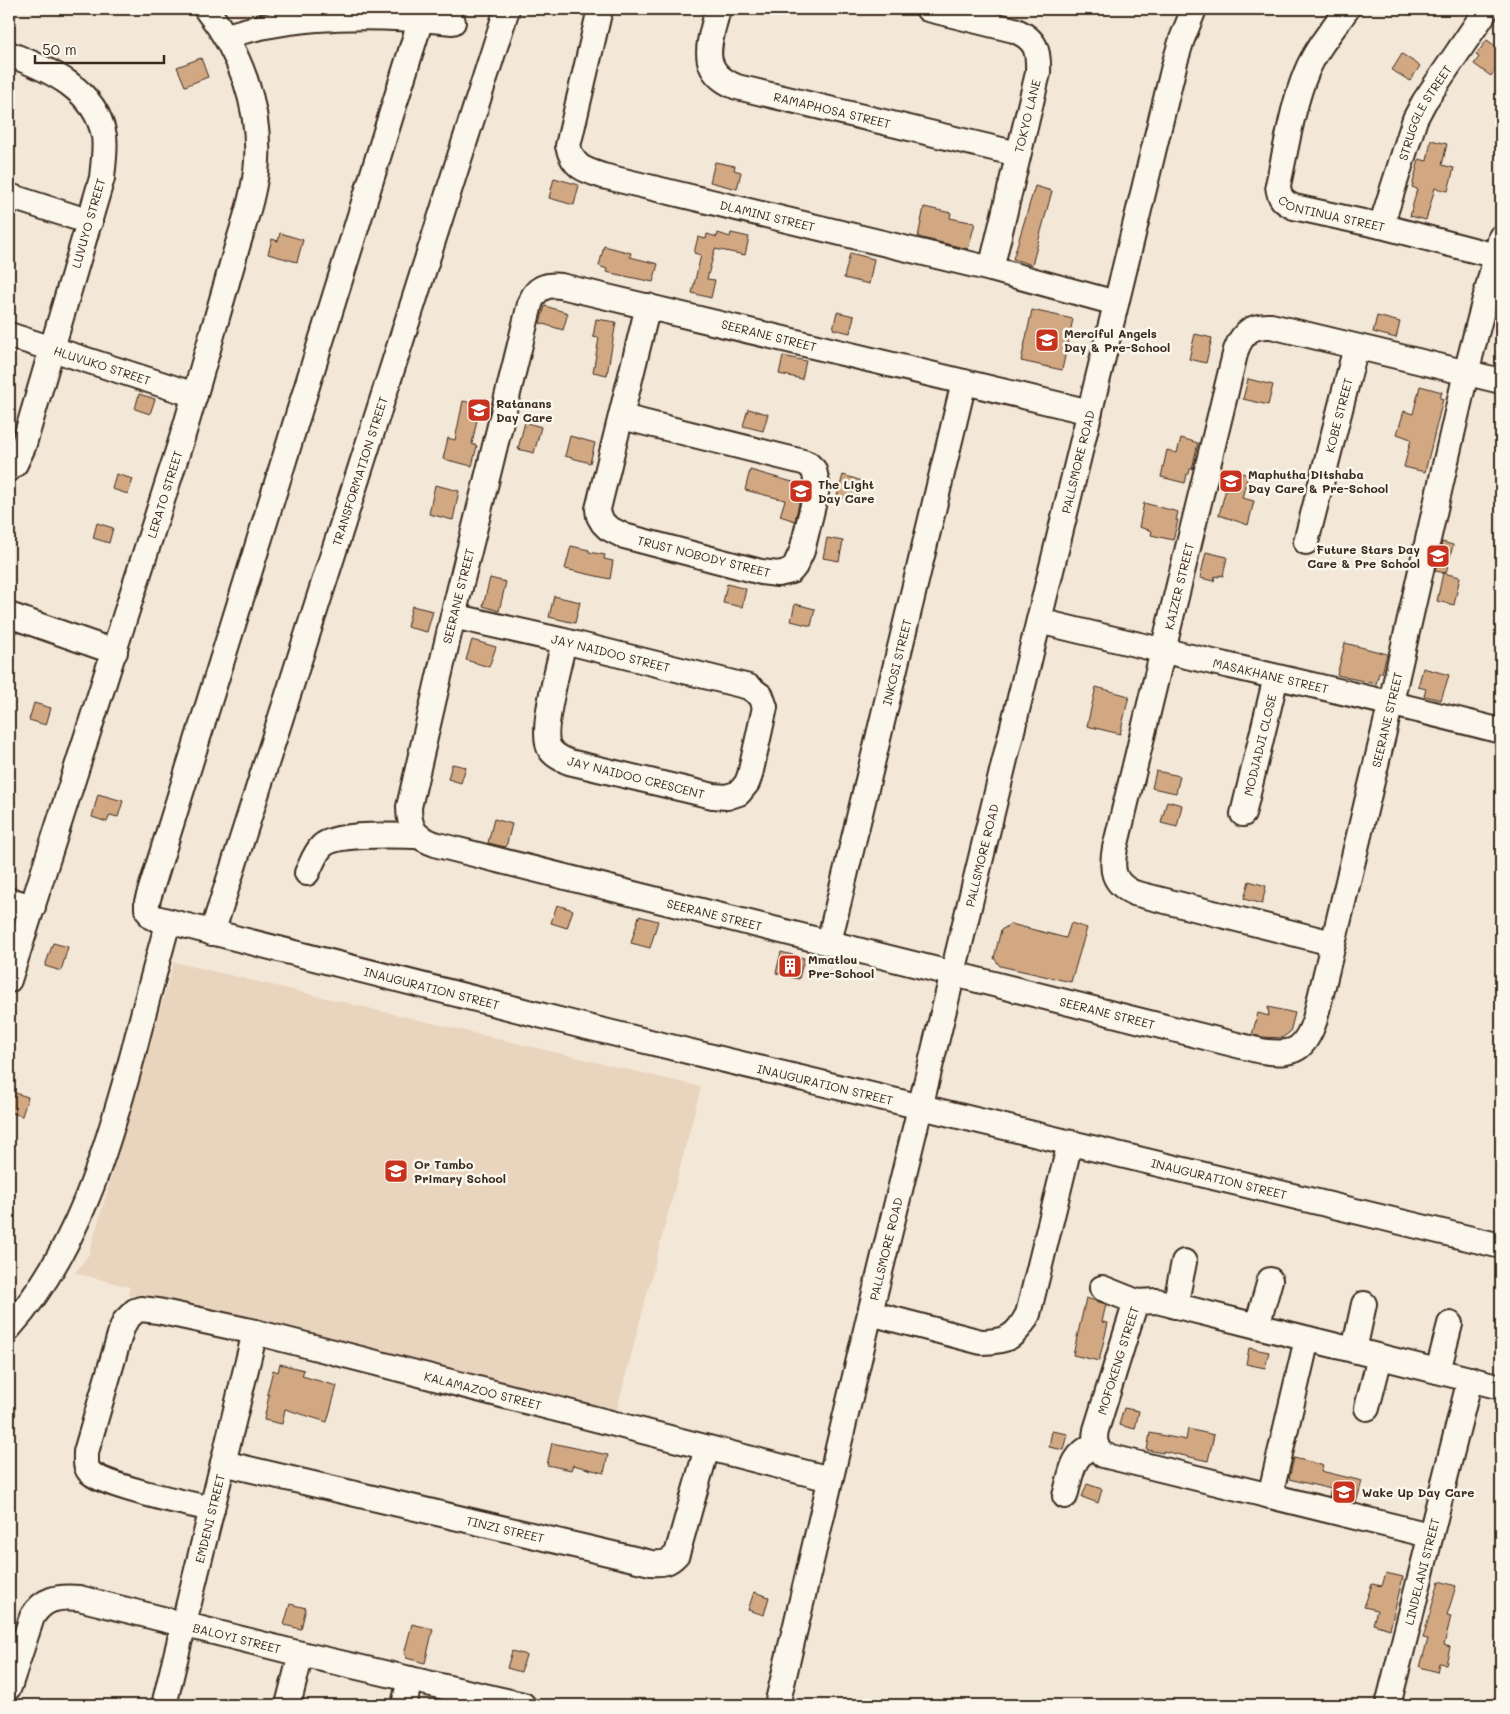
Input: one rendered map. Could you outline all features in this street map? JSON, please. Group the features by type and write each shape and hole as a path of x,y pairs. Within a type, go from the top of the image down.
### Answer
{"street":[{"name":"LERATO STREET","path":"9,980 115,652 195,395 251,199 257,161 257,140 248,87 241,65 226,36 206,9"},
{"name":"TRANSFORMATION STREET","path":"212,933 507,9"},
{"name":"DLAMINI STREET","path":"600,9 568,146 570,154 578,165 592,173 991,269 1116,303"},
{"name":"RAMAPHOSA STREET","path":"718,9 710,40 709,59 712,68 726,82 737,87 1018,154"},
{"name":"TOKYO LANE","path":"928,9 1002,26 1025,35 1032,40 1037,50 1039,60 1038,73 991,269"},
{"name":"PALLSMORE ROAD","path":"777,1705 870,1313 1175,62 1182,38 1194,9"},
{"name":"CONTINUA STREET","path":"1348,9 1318,50 1306,72 1278,186 1278,193 1281,199 1286,204 1294,207 1381,226 1499,247"},
{"name":"STRUGGLE STREET","path":"1381,226 1415,119 1424,102 1487,9"},
{"path":"226,36 264,26 327,14 422,14 453,22"},
{"path":"9,1328 21,1314 58,1257 87,1197 117,1111 160,919 147,909 147,902 422,14"},
{"name":"LUVUYO STREET","path":"9,54 62,78 88,100 98,116 104,136 102,178 90,222 23,447 15,464 9,469"},
{"path":"9,196 90,222"},
{"name":"SEERANE STREET","path":"1090,412 648,306 554,286 544,287 535,293 530,304 453,616 409,807 412,829 424,840 438,845 1261,1051 1284,1053 1301,1047 1311,1030 1391,702 1466,374 1499,247"},
{"name":"TRUST NOBODY STREET","path":"622,418 803,462 812,466 816,476 816,493 802,551 791,571 785,573 761,572 624,536 608,528 599,516 598,509 622,418 648,306"},
{"name":"KAIZER STREET","path":"1332,943 1134,893 1125,889 1118,882 1112,868 1115,848 1236,350 1240,340 1250,329 1263,326 1501,381"},
{"name":"HLUVUKO STREET","path":"9,335 195,395"},
{"name":"KOBE STREET","path":"1306,542 1356,347"},
{"name":"INKOSI STREET","path":"829,942 964,382"},
{"path":"9,615 115,652"},
{"name":"JAY NAIDOO STREET","path":"453,616 740,683 756,691 764,701"},
{"name":"MASAKHANE STREET","path":"1039,621 1391,702 1501,730"},
{"name":"JAY NAIDOO CRESCENT","path":"564,641 546,728 546,739 549,749 554,754 569,762 712,796 734,796 743,790 750,775 764,714 764,701"},
{"name":"MODJADJI CLOSE","path":"1243,814 1276,677"},
{"path":"307,873 316,853 324,844 333,840 355,836 418,836"},
{"path":"9,900 33,907"},
{"name":"INAUGURATION STREET","path":"160,919 579,1025 1501,1246"},
{"path":"870,1313 981,1342 997,1342 1011,1337 1020,1328 1028,1314 1070,1143"},
{"path":"1175,1306 1184,1262"},
{"path":"1257,1326 1270,1280"},
{"path":"1102,1288 1137,1302"},
{"name":"MOFOKENG STREET","path":"1096,1444 1096,1430 1131,1314 1137,1302 1157,1301 1501,1387"},
{"path":"1354,1350 1364,1304"},
{"name":"KALAMAZOO STREET","path":"212,1509 109,1483 92,1475 87,1470 86,1452 121,1331 125,1321 135,1311 141,1309 158,1311 255,1332 830,1479"},
{"path":"1438,1371 1450,1324"},
{"name":"EMDENI STREET","path":"164,1705 255,1332"},
{"path":"1270,1496 1307,1339"},
{"path":"1367,1408 1380,1356"},
{"name":"LINDELANI STREET","path":"1388,1705 1429,1535 1470,1379"},
{"path":"1064,1496 1079,1454 1096,1444 1099,1452 1112,1458 1429,1535"},
{"name":"TINZI STREET","path":"223,1463 662,1564 670,1561 677,1554 707,1448"},
{"name":"BALOYI STREET","path":"9,1687 32,1617 37,1608 54,1598 65,1596 300,1654 523,1705"},
{"path":"288,1705 300,1654"},
{"path":"404,1705 410,1678"}],"shaded area":[{"name":"Or Tambo Primary School","path":"174,962 701,1087 616,1413 128,1295 130,1287 75,1273 89,1254"}],"building":[{"path":"1487,40 1501,50 1501,61 1491,76 1474,64 1479,57 1476,55"},
{"path":"1402,54 1420,66 1410,81 1392,70"},
{"path":"201,58 208,77 185,86 177,67"},
{"path":"1431,140 1447,144 1442,165 1454,168 1448,191 1435,188 1426,220 1410,216 1417,189 1412,187 1419,159 1427,161"},
{"path":"715,162 735,166 734,170 741,172 737,189 710,182"},
{"path":"554,178 579,185 574,205 549,198"},
{"path":"1035,186 1052,191 1032,265 1013,259"},
{"path":"924,207 951,213 950,218 975,223 968,249 918,237"},
{"path":"280,233 303,240 297,262 268,254 272,239 278,241"},
{"path":"718,233 730,237 731,233 749,237 745,255 715,249 707,279 715,280 711,298 692,293 701,255 694,253 698,237 706,239 707,234 717,237"},
{"path":"604,246 631,253 630,257 658,264 653,282 606,272 607,269 599,266"},
{"path":"850,253 874,259 869,284 844,278"},
{"path":"545,306 568,313 563,330 540,323"},
{"name":"Merciful Angels Day & Pre-School","path":"1032,310 1073,319 1062,370 1021,361"},
{"path":"837,312 854,316 850,333 833,329"},
{"path":"1377,316 1400,322 1396,338 1373,332"},
{"path":"596,319 616,322 607,375 593,372 599,338 593,337"},
{"path":"1195,334 1212,338 1206,363 1189,359"},
{"path":"783,356 806,361 802,379 779,374"},
{"path":"1248,379 1273,385 1268,405 1243,399"},
{"path":"1420,386 1442,392 1440,398 1443,399 1425,472 1404,467 1411,439 1397,434 1404,411 1413,414"},
{"path":"139,394 155,399 150,414 135,409"},
{"path":"463,401 480,405 472,444 477,446 472,466 443,459 448,438 455,440"},
{"path":"748,409 768,414 763,431 743,426"},
{"path":"525,422 541,427 534,453 518,449"},
{"path":"570,436 595,443 590,463 565,456"},
{"path":"1181,438 1198,443 1192,469 1187,474 1185,483 1161,477 1167,450 1177,453"},
{"path":"750,470 803,485 795,521 780,516 785,500 745,490"},
{"path":"1231,470 1248,475 1242,498 1254,501 1248,525 1219,515"},
{"path":"116,474 133,479 128,494 112,489"},
{"path":"843,475 862,481 856,502 837,496"},
{"path":"435,485 459,491 453,520 429,514"},
{"path":"1144,503 1178,512 1173,540 1151,535 1152,531 1139,527"},
{"path":"97,523 113,528 109,543 93,538"},
{"path":"827,538 843,541 839,561 823,558"},
{"path":"1442,542 1453,545 1446,573 1435,571"},
{"path":"571,546 605,555 604,559 613,561 610,579 565,569"},
{"path":"1206,552 1227,557 1223,576 1215,576 1214,581 1200,578"},
{"path":"1443,573 1460,577 1454,605 1437,601"},
{"path":"490,578 506,582 499,611 483,606"},
{"path":"727,584 746,589 742,607 723,603"},
{"path":"554,596 580,602 575,623 549,617"},
{"path":"795,604 815,609 811,626 791,621"},
{"path":"412,606 433,611 427,632 407,627"},
{"path":"472,640 496,647 489,667 466,660"},
{"path":"1345,643 1387,654 1382,673 1379,673 1376,684 1337,675"},
{"path":"1423,668 1449,675 1441,700 1424,696 1426,689 1418,687"},
{"path":"1096,687 1129,696 1120,734 1087,726"},
{"path":"34,703 51,708 46,725 29,720"},
{"path":"452,764 466,767 461,783 448,779"},
{"path":"1156,771 1180,776 1176,793 1152,788"},
{"path":"98,794 123,801 118,817 110,815 107,822 92,817"},
{"path":"1167,801 1182,805 1177,827 1161,823"},
{"path":"494,819 512,824 506,847 488,843"},
{"path":"1249,881 1266,886 1262,904 1244,899"},
{"path":"557,905 573,910 567,928 551,923"},
{"path":"639,916 658,921 650,948 631,943"},
{"path":"1071,923 1087,928 1071,982 1000,966 994,958 1001,930 1011,924 1066,938"},
{"path":"53,943 68,947 61,971 45,966"},
{"name":"Mmatlou Pre-School","path":"781,952 804,958 799,979 776,973"},
{"path":"1268,1007 1295,1013 1290,1032 1282,1038 1252,1035 1258,1013 1269,1016"},
{"path":"12,1092 28,1097 22,1116 9,1112"},
{"path":"1086,1298 1106,1304 1102,1322 1108,1323 1099,1361 1073,1355"},
{"path":"1249,1348 1269,1352 1265,1368 1246,1364"},
{"path":"280,1364 304,1370 302,1376 337,1386 327,1422 285,1409 282,1424 264,1420 269,1395 267,1394 273,1370 278,1372"},
{"path":"1124,1408 1139,1411 1135,1429 1119,1425"},
{"path":"1188,1429 1214,1435 1208,1461 1163,1451 1163,1453 1147,1450 1150,1433 1186,1440"},
{"path":"1052,1431 1068,1434 1064,1450 1049,1447"},
{"path":"552,1443 608,1455 604,1473 573,1465 571,1470 547,1465"},
{"path":"1294,1458 1323,1465 1321,1471 1362,1481 1356,1503 1329,1496 1331,1489 1289,1479"},
{"path":"1087,1484 1102,1489 1098,1503 1082,1497"},
{"path":"1386,1573 1403,1577 1390,1629 1373,1624 1377,1610 1364,1607 1372,1584 1382,1586"},
{"path":"1439,1581 1456,1586 1447,1615 1451,1616 1444,1645 1450,1647 1446,1664 1439,1663 1437,1672 1420,1667 1428,1639 1423,1638"},
{"path":"754,1592 769,1597 764,1615 748,1610"},
{"path":"290,1604 306,1608 301,1629 284,1625"},
{"path":"412,1624 433,1629 425,1663 406,1658 404,1654"},
{"path":"512,1651 526,1655 521,1672 507,1668"}],"place":[{"name":"Merciful Angels Day & Pre-School","path":"1047,340"},
{"name":"Ratanans Day Care","path":"479,410"},
{"name":"Maphutha Ditshaba Day Care & Pre-School","path":"1231,481"},
{"name":"The Light Day Care","path":"801,491"},
{"name":"Future Stars Day Care & Pre School","path":"1438,556"},
{"name":"Mmatlou Pre-School","path":"790,966"},
{"name":"Or Tambo Primary School","path":"396,1171"},
{"name":"Wake Up Day Care","path":"1344,1492"}]}
